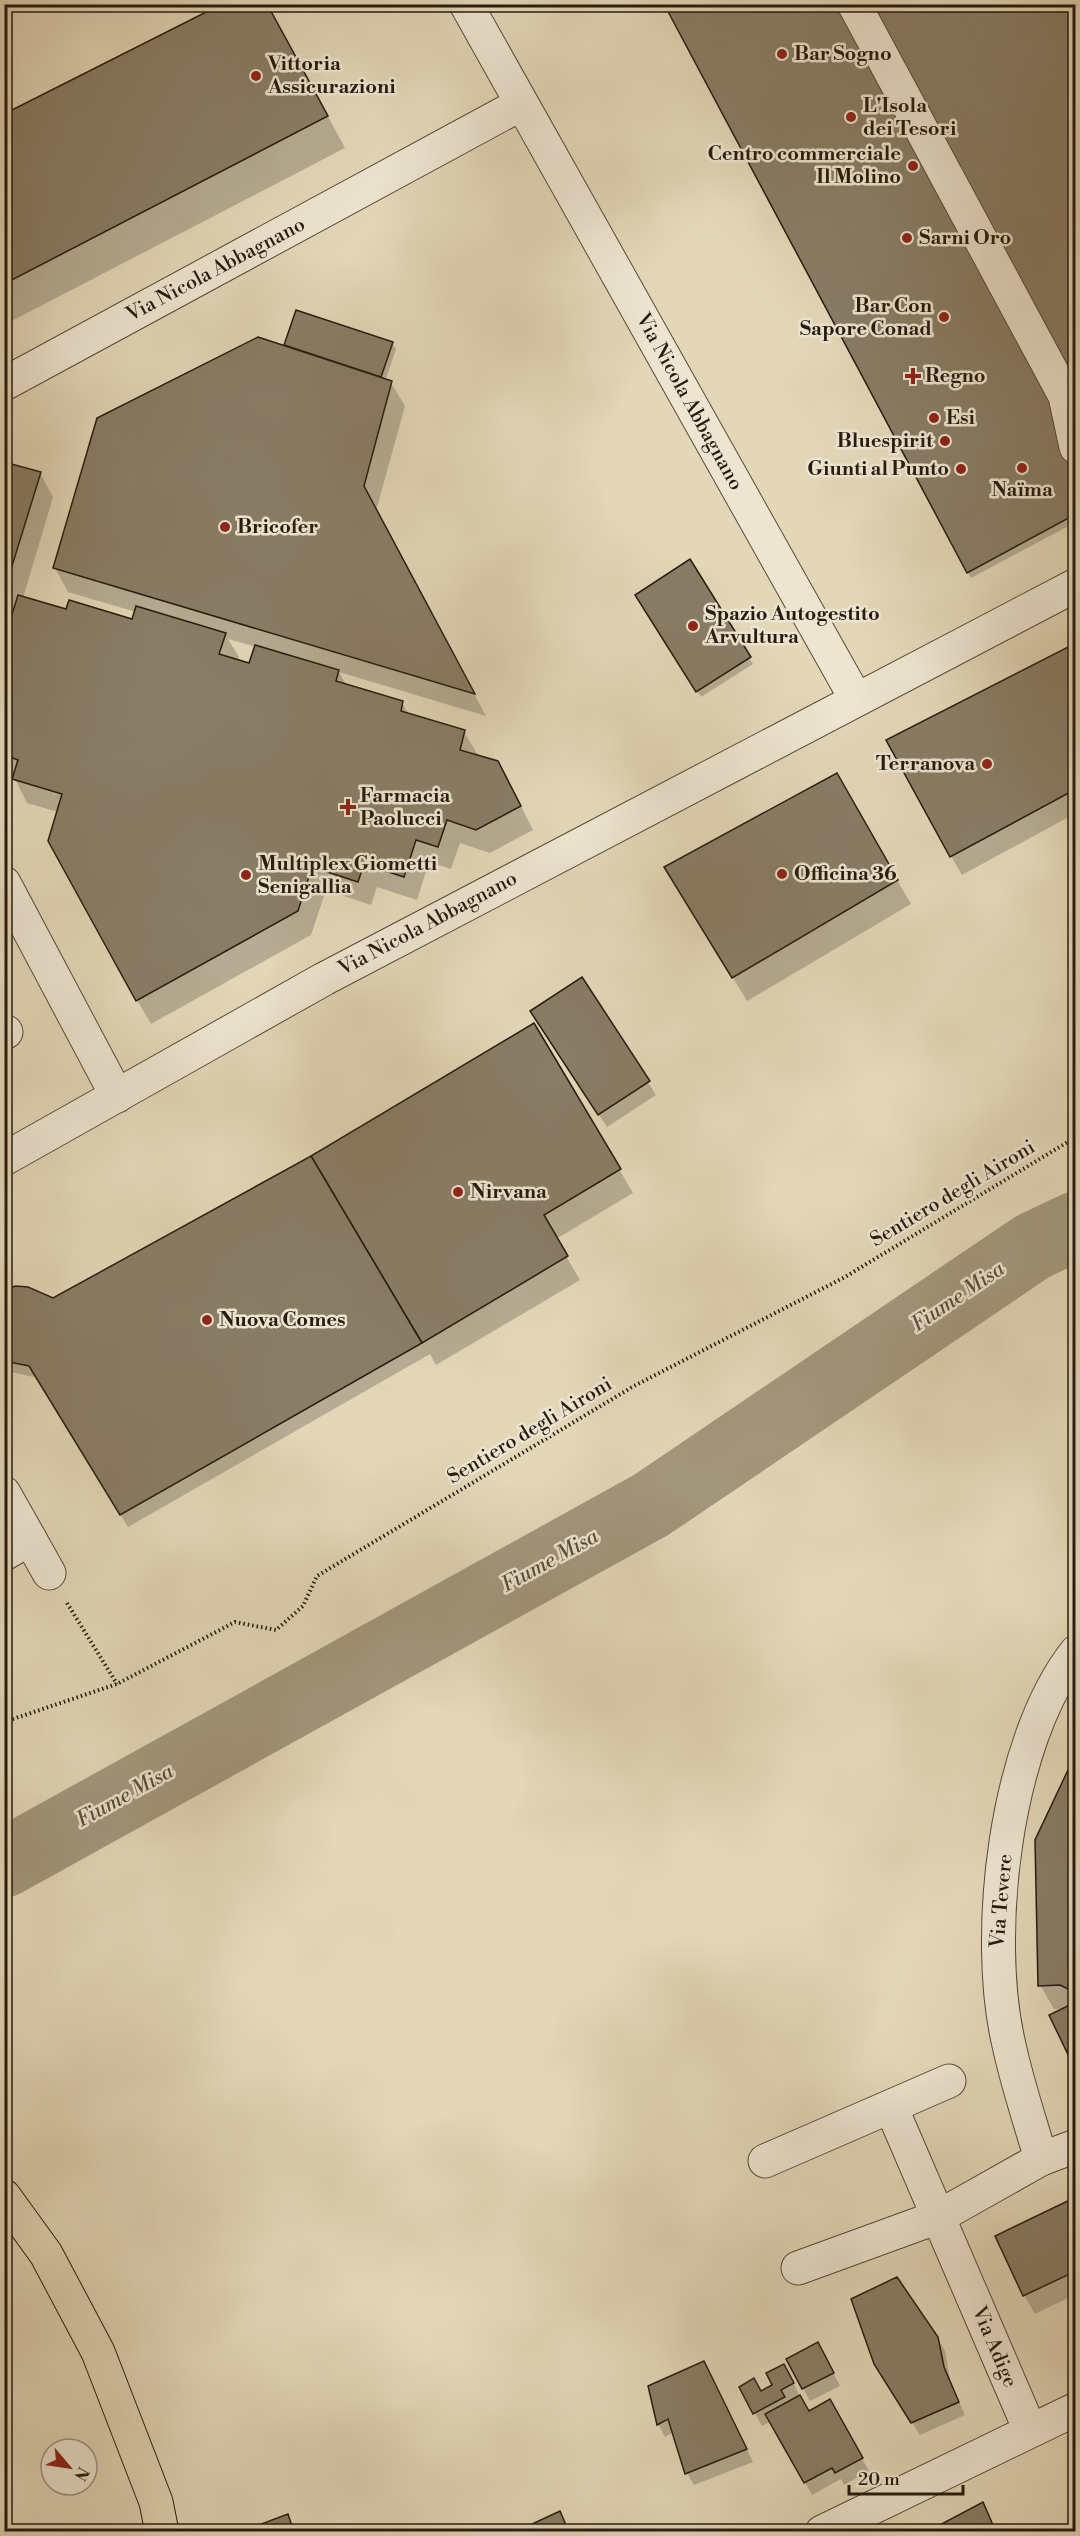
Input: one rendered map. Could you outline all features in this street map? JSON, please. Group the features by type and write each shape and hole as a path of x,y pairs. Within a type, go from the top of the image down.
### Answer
{"main road":[{"path":"4,2196 46,2254 98,2352 156,2502 162,2532"}],"street":[{"name":"Via Nicola Abbagnano","path":"466,4 856,699"},
{"path":"854,4 1065,396 1076,447"},
{"name":"Via Nicola Abbagnano","path":"4,384 521,104"},
{"name":"Via Nicola Abbagnano","path":"4,1159 324,979 1076,585"},
{"path":"4,883 117,1096"},
{"path":"4,1493 17,1547 49,1573"},
{"name":"Via Tevere","path":"1041,2159 1008,2044 1000,1988 997,1942 1010,1818 1019,1772 1043,1708 1076,1652"},
{"path":"765,2161 949,2082"},
{"name":"Via Adige","path":"891,2107 1030,2430"},
{"path":"798,2268 938,2217 1041,2159 1076,2146"},
{"path":"822,2532 1076,2409"}],"path":[{"name":"Sentiero degli Aironi","path":"4,1722 117,1684 235,1622 276,1630 303,1606 317,1576 634,1386 845,1277 1076,1137"},
{"path":"49,1573 117,1684"}],"building":[{"path":"222,4 267,4 328,116 4,284 4,114"},
{"name":"Centro commerciale Il Molino","path":"664,4 1076,4 1076,514 967,573"},
{"path":"296,310 393,342 381,377 284,345"},
{"name":"Bricofer","path":"258,337 392,381 364,486 475,694 53,568 97,418"},
{"path":"4,462 41,472 4,592"},
{"name":"Spazio Autogestito Arvultura","path":"690,559 751,657 696,692 635,595"},
{"path":"18,595 66,609 69,600 132,619 136,606 226,633 219,654 249,663 255,645 339,670 336,681 403,701 401,711 465,730 460,750 498,761 521,806 476,830 447,820 438,847 416,840 404,877 364,864 358,882 312,867 298,911 136,1001 48,841 62,794 12,779 18,760 4,755 4,640"},
{"name":"Terranova","path":"1076,643 1076,789 950,857 886,740"},
{"name":"Officina 36","path":"837,773 898,880 732,978 664,867"},
{"path":"582,977 650,1081 598,1115 530,1011"},
{"name":"Nirvana","path":"534,1023 621,1169 544,1215 568,1256 422,1343 311,1156"},
{"name":"Nuova Comes","path":"311,1156 422,1343 120,1515 29,1366 4,1361 4,1289 16,1286 28,1287 53,1298"},
{"path":"1076,1753 1076,1993 1060,1985 1038,1986 1035,1840"},
{"path":"1076,2002 1076,2064 1073,2065 1049,2015"},
{"path":"1076,2197 1076,2271 1023,2296 995,2236"},
{"path":"897,2277 938,2337 944,2367 959,2402 911,2423 874,2364 851,2299"},
{"path":"818,2342 834,2373 802,2389 786,2359"},
{"path":"704,2361 747,2449 685,2474 668,2419 657,2425 648,2386"},
{"path":"784,2364 794,2383 781,2390 785,2397 753,2414 739,2387 754,2378 761,2391 772,2385 766,2373"},
{"path":"800,2395 809,2411 830,2399 863,2458 835,2473 832,2468 804,2483 765,2414"},
{"path":"983,2502 996,2532 933,2532 932,2529"},
{"path":"560,2511 569,2532 515,2532"},
{"path":"288,2514 294,2532 240,2532"}],"waterway":[{"name":"Fiume Misa","path":"4,1863 651,1505 1032,1247 1076,1226"}],"place":[{"name":"Bar Sogno","path":"782,54"},
{"name":"Vittoria Assicurazioni","path":"256,76"},
{"name":"L'Isola dei Tesori","path":"851,117"},
{"name":"Centro commerciale Il Molino","path":"913,166"},
{"name":"Sarni Oro","path":"907,238"},
{"name":"Bar Con Sapore Conad","path":"944,317"},
{"name":"Regno","path":"913,376"},
{"name":"Esi","path":"934,418"},
{"name":"Bluespirit","path":"945,441"},
{"name":"Naïma","path":"1022,468"},
{"name":"Giunti al Punto","path":"961,469"},
{"name":"Bricofer","path":"225,527"},
{"name":"Spazio Autogestito Arvultura","path":"693,626"},
{"name":"Terranova","path":"987,764"},
{"name":"Farmacia Paolucci","path":"348,807"},
{"name":"Officina 36","path":"782,874"},
{"name":"Multiplex Giometti Senigallia","path":"246,875"},
{"name":"Nirvana","path":"458,1192"},
{"name":"Nuova Comes","path":"207,1320"}]}
